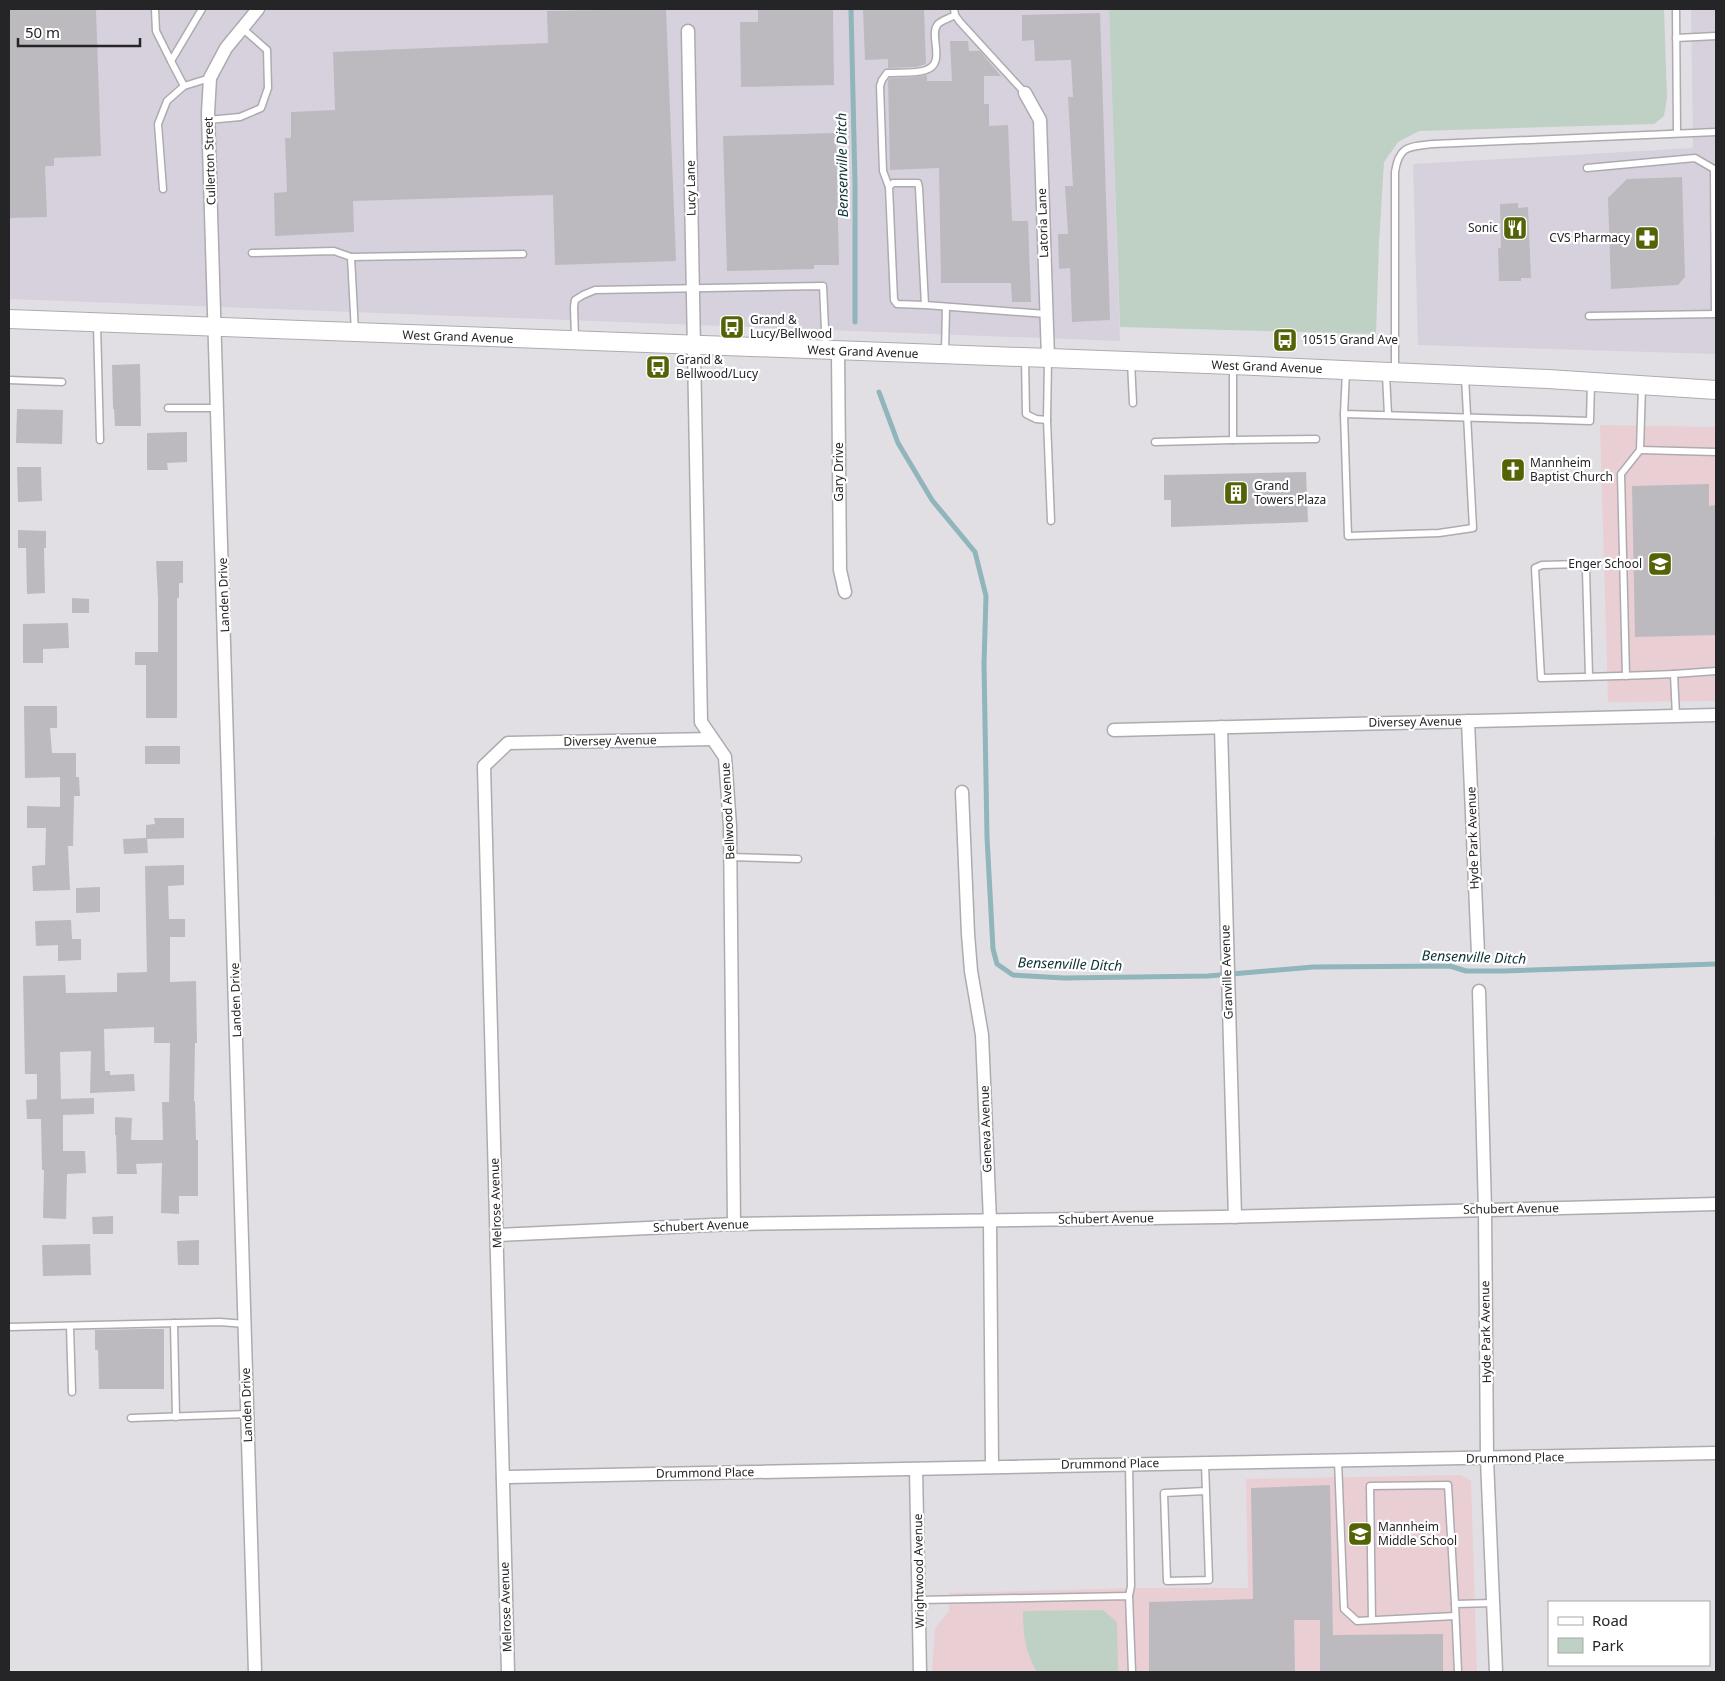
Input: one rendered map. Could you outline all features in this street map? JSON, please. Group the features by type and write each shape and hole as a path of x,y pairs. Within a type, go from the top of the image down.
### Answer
{"main road":[{"name":"West Grand Avenue","path":"9,319 1233,365 1464,375 1716,390"}],"street":[{"name":"Cullerton Street","path":"216,328 208,120 210,78 226,48 258,9"},
{"name":"Lucy Lane","path":"688,31 693,346"},
{"name":"Latoria Lane","path":"1025,93 1040,120 1048,358"},
{"name":"Landen Drive","path":"216,328 255,1672"},
{"name":"Bellwood Avenue","path":"693,346 701,722 725,757 730,826 734,1224"},
{"name":"Gary Drive","path":"832,351 840,570 846,592"},
{"name":"Diversey Avenue","path":"1114,730 1716,715"},
{"name":"Hyde Park Avenue","path":"1468,721 1478,954"},
{"name":"Granville Avenue","path":"1221,727 1226,959 1235,1217"},
{"name":"Diversey Avenue","path":"508,743 712,739"},
{"name":"Melrose Avenue","path":"508,743 484,766 508,1672"},
{"name":"Geneva Avenue","path":"962,792 971,971 982,1036 990,1221 992,1466"},
{"name":"Hyde Park Avenue","path":"1480,992 1487,1459 1496,1672"},
{"name":"Schubert Avenue","path":"497,1235 734,1224 1235,1217 1716,1204"},
{"name":"Drummond Place","path":"503,1477 1716,1453"},
{"name":"Wrightwood Avenue","path":"916,1469 920,1672"}],"lane":[{"path":"155,9 156,31 184,86"},
{"path":"171,61 202,9"},
{"path":"1676,9 1677,134"},
{"path":"1025,93 955,12 939,22 936,27 936,59 932,67 926,71 887,73 882,80 880,86 883,171 889,187 894,300 897,304 1046,314"},
{"path":"208,120 240,117 261,108 268,88 267,50 242,28"},
{"path":"1676,38 1716,36"},
{"path":"163,189 158,124 167,101 184,86 210,78"},
{"path":"1388,415 1395,172 1397,158 1407,147 1433,144 1716,132"},
{"path":"1587,168 1694,158 1715,169 1716,314 1589,316"},
{"path":"889,187 893,183 918,183 924,306"},
{"path":"252,253 334,251 351,257 523,254"},
{"path":"351,257 355,333"},
{"path":"576,341 575,300 595,290 823,286 832,351"},
{"path":"945,354 946,307"},
{"path":"96,323 100,440"},
{"path":"1025,357 1026,414 1036,419 1047,420"},
{"path":"1048,358 1047,420 1050,521"},
{"path":"1131,361 1133,403"},
{"path":"1233,365 1233,440"},
{"path":"1346,370 1344,414 1348,536 1439,533 1473,528 1464,375"},
{"path":"9,380 62,382"},
{"path":"1344,414 1590,421 1591,382"},
{"path":"1626,676 1621,474 1640,450 1642,385"},
{"path":"168,408 218,408"},
{"path":"1155,442 1316,439"},
{"path":"1640,450 1716,452"},
{"path":"1589,677 1586,570 1580,564 1542,565 1535,568 1541,678 1589,677 1626,676 1716,671"},
{"path":"1674,674 1676,716"},
{"path":"730,858 798,859"},
{"path":"9,1327 220,1322 245,1324"},
{"path":"174,1324 176,1416"},
{"path":"70,1326 72,1392"},
{"path":"131,1418 248,1414"},
{"path":"1338,1461 1344,1609 1356,1621 1455,1616"},
{"path":"1206,1463 1209,1580 1167,1581 1164,1493 1206,1491"},
{"path":"1129,1464 1131,1586 1129,1596 1132,1672"},
{"path":"1372,1620 1370,1486 1448,1485 1458,1672"},
{"path":"920,1600 1129,1596"},
{"path":"1455,1604 1493,1603"}],"shaded area":[{"path":"9,9 1109,9 1120,341 9,299"},
{"path":"1691,9 1716,9 1716,354 1418,345 1413,164 1693,148"},
{"name":"Enger School","path":"1600,425 1716,427 1716,701 1608,702"},
{"path":"1714,837 1716,837 1716,943 1715,943"},
{"name":"Mannheim Middle School","path":"1461,1475 1471,1481 1477,1672 932,1672 935,1628 949,1611 949,1593 1135,1588 1248,1588 1246,1479"}],"green space":[{"path":"1109,9 1664,9 1667,98 1664,116 1654,124 1419,131 1398,142 1384,162 1376,334 1120,327"},
{"path":"1103,1610 1117,1622 1118,1672 1037,1672 1025,1643 1023,1611"}],"building":[{"path":"9,9 96,9 101,156 54,158 54,166 45,166 47,217 9,218"},
{"path":"666,9 676,261 555,265 553,195 353,201 354,232 275,236 274,193 287,192 285,138 291,138 291,112 335,110 333,52 548,43 547,11"},
{"path":"758,9 833,9 834,85 741,87 740,22 758,22"},
{"path":"863,9 924,9 926,64 917,67 888,68 888,59 865,60"},
{"path":"1100,13 1110,320 1072,322 1070,268 1059,269 1058,234 1068,234 1065,186 1073,186 1068,97 1073,97 1071,60 1035,61 1034,40 1022,41 1022,15"},
{"path":"950,41 968,41 969,51 980,51 1001,76 984,76 984,104 989,104 989,126 1008,125 1012,221 1028,221 1031,302 1012,302 1011,283 941,283 939,168 890,170 888,80 890,78 927,75 927,81 952,81"},
{"path":"836,133 839,265 814,265 814,269 727,271 723,136"},
{"name":"CVS Pharmacy","path":"1682,177 1685,277 1678,285 1611,289 1608,198 1627,179"},
{"name":"Sonic","path":"1518,203 1518,208 1528,207 1531,278 1521,278 1521,281 1499,281 1498,248 1501,248 1500,204"},
{"path":"140,364 141,426 115,426 112,365"},
{"path":"17,409 63,410 62,444 16,443"},
{"path":"187,432 187,462 167,463 168,470 147,470 147,433"},
{"path":"17,467 41,467 42,501 18,502"},
{"name":"Grand Towers Plaza","path":"1306,472 1308,522 1171,527 1171,500 1164,500 1164,475"},
{"path":"1709,484 1709,506 1716,505 1716,635 1635,637 1632,486"},
{"path":"18,530 46,531 46,548 44,548 45,593 27,594 26,548 18,548"},
{"path":"156,561 183,561 183,583 179,583 179,598 177,598 177,718 146,718 146,665 135,665 135,652 158,652"},
{"path":"72,598 89,599 89,613 72,613"},
{"path":"68,623 69,648 43,649 43,663 23,663 23,624"},
{"path":"24,706 57,706 57,728 50,728 52,753 76,753 76,777 79,777 80,796 74,796 73,846 68,846 70,890 33,891 32,866 45,865 46,828 27,828 27,806 60,807 60,777 25,778"},
{"path":"145,746 180,746 180,764 145,764"},
{"path":"154,818 184,818 184,838 147,839 148,853 124,854 123,839 146,838 146,825 155,824"},
{"path":"184,865 184,885 168,886 169,919 185,919 185,937 170,937 170,982 196,981 197,1043 195,1043 194,1101 196,1140 198,1140 198,1196 179,1196 179,1214 161,1213 162,1163 136,1164 137,1174 117,1174 115,1117 132,1118 131,1140 163,1140 162,1102 169,1102 170,1043 154,1043 154,1027 104,1029 105,1071 110,1071 110,1075 134,1074 135,1091 90,1093 91,1051 60,1052 61,1099 94,1098 94,1114 63,1115 63,1151 85,1151 86,1173 67,1174 66,1219 43,1218 44,1170 42,1170 41,1119 27,1119 26,1100 37,1099 37,1074 25,1074 23,976 65,975 66,993 117,992 117,973 147,972 145,866"},
{"path":"100,887 100,912 76,913 76,888"},
{"path":"71,920 72,939 81,939 81,960 58,961 58,945 36,946 35,921"},
{"path":"113,1216 113,1234 93,1234 92,1217"},
{"path":"199,1240 199,1265 178,1265 177,1241"},
{"path":"90,1244 91,1275 43,1276 42,1245"},
{"path":"164,1329 164,1389 99,1389 98,1350 95,1350 95,1330"},
{"path":"1330,1485 1333,1635 1443,1634 1443,1672 1320,1672 1320,1620 1294,1620 1295,1672 1149,1672 1149,1602 1253,1599 1251,1488"}],"waterway":[{"name":"Bensenville Ditch","path":"851,9 855,184 855,322"},
{"name":"Bensenville Ditch","path":"879,392 898,443 932,500 975,552 986,596 984,664 987,837 993,949 997,964 1013,975 1064,978 1208,976 1313,967 1450,966 1466,971 1504,971 1716,964"}],"place":[{"name":"Sonic","path":"1515,228"},
{"name":"CVS Pharmacy","path":"1647,238"},
{"name":"Grand & Lucy/Bellwood","path":"732,327"},
{"name":"10515 Grand Ave","path":"1285,340"},
{"name":"Grand & Bellwood/Lucy","path":"658,367"},
{"name":"Mannheim Baptist Church","path":"1513,470"},
{"name":"Grand Towers Plaza","path":"1236,493"},
{"name":"Enger School","path":"1660,564"},
{"name":"Mannheim Middle School","path":"1360,1534"}]}
